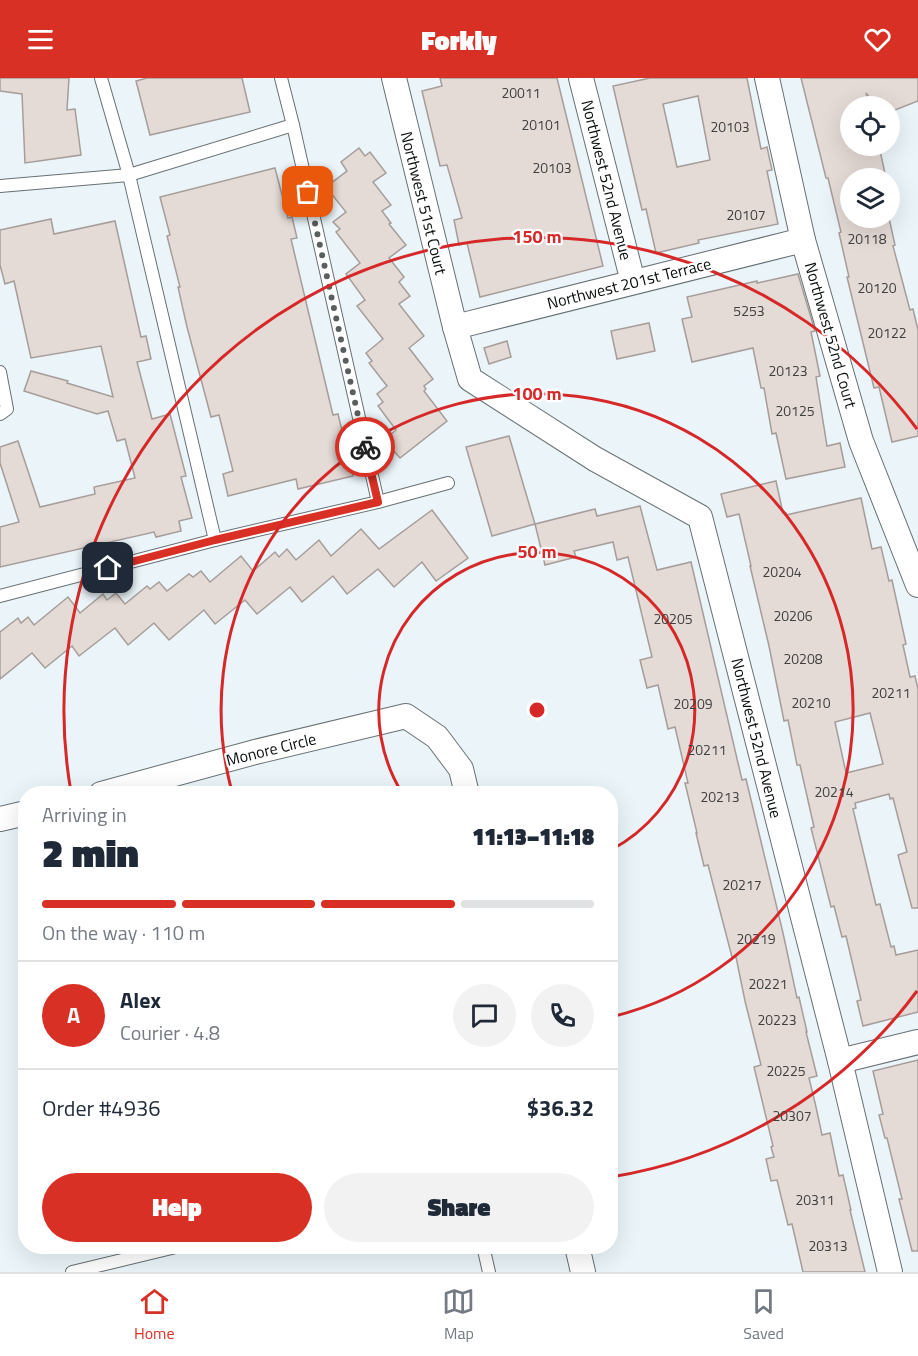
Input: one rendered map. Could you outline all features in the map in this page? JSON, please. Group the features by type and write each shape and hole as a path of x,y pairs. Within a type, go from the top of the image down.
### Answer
{"street":[{"name":"Northwest 51st Court","path":"394,78 455,327"},
{"name":"Northwest 52nd Avenue","path":"580,78 633,282"},
{"name":"Northwest 52nd Court","path":"767,78 803,240 861,441 918,585"},
{"name":"Northwest 201st Terrace","path":"455,327 803,240"},
{"name":"Northwest 52nd Avenue","path":"455,327 470,379 595,459 700,517 840,1061 890,1272"},
{"name":"Monore Circle","path":"130,786 255,752 406,716 437,737 461,769 465,786"},
{"path":"0,819 18,815"},
{"path":"840,1061 918,1042"},
{"path":"579,1254 583,1272"}],"lane":[{"path":"101,78 129,175 215,540"},
{"path":"280,78 293,125 378,502"},
{"path":"0,186 129,175 293,125"},
{"path":"0,372 7,409 0,414"},
{"path":"0,596 448,483"},
{"path":"72,1272 147,1254"},
{"path":"485,1254 489,1272"}],"building":[{"path":"0,78 69,78 67,110 75,109 81,155 25,163 22,94 0,91"},
{"path":"147,78 242,78 250,112 150,135 136,81"},
{"path":"440,78 557,78 603,266 480,297 467,243 459,245 454,220 462,218 447,165 440,166 422,91 442,86"},
{"path":"650,78 747,78 761,149 767,147 772,170 767,171 778,224 698,240 699,243 656,253 646,209 642,210 613,86","holes":["698,96 710,160 677,167 663,104"]},
{"path":"801,78 918,78 918,101 900,108 900,96 868,96 866,93 867,96 840,96 840,156 881,156 884,168 840,168 840,228 828,178 826,178"},
{"path":"359,148 365,156 370,152 386,173 373,182 391,205 382,211 406,245 389,258 404,277 399,282 410,296 399,304 424,336 409,348 433,379 424,386 426,389 424,391 447,421 400,458 384,440 396,430 378,406 383,402 377,394 387,386 369,363 372,361 366,353 383,339 357,306 365,300 346,274 360,263 336,232 340,229 333,222 346,212 326,187 347,171 341,162"},
{"path":"275,168 288,218 292,217 297,238 291,239 333,415 338,414 353,476 298,489 296,479 228,496 223,474 233,471 219,415 211,417 187,327 167,236 170,235 160,197"},
{"path":"51,219 54,234 115,221 141,337 146,336 151,359 137,362 152,419 170,414 186,476 181,477 192,518 179,521 181,531 156,537 154,532 0,567 0,527 19,522 0,463 0,447 18,441 40,507 95,494 94,487 135,478 125,439 117,441 108,411 97,414 24,391 31,371 113,397 101,346 31,358 14,281 5,284 0,265 0,230"},
{"path":"840,228 891,228 895,245 893,246 910,310 913,309 918,330 918,436 892,442 879,387 874,388 847,277 849,277 839,233"},
{"path":"798,274 815,331 811,332 820,376 816,377 827,446 840,443 845,467 786,479 776,433 772,434 764,388 761,388 753,348 692,362 682,319 692,317 687,297"},
{"path":"649,323 655,351 617,359 611,331"},
{"path":"507,341 511,357 489,364 484,348"},
{"path":"509,436 535,524 492,536 466,447"},
{"path":"776,481 783,513 786,515 861,498 872,549 881,547 889,581 892,580 906,644 903,645 910,677 915,676 918,689 918,908 912,908 898,855 907,852 893,798 890,799 889,794 855,803 856,808 853,809 876,905 880,904 891,947 894,946 896,955 918,950 918,1012 863,1026 857,1001 861,1000 846,936 842,937 834,906 831,907 811,828 814,827 800,765 797,765 788,720 784,721 739,514 727,517 721,494","holes":["870,713 883,764 846,773 835,722"]},
{"path":"640,506 657,570 691,562 742,780 746,779 797,998 799,997 817,1076 809,1078 822,1135 830,1133 839,1176 843,1175 865,1272 803,1272 792,1224 788,1225 777,1180 771,1181 766,1159 774,1157 771,1147 773,1146 754,1067 761,1065 736,957 732,957 708,865 704,866 675,727 668,729 658,685 647,688 640,660 652,657 628,557 617,560 613,542 574,551 576,557 545,565 535,524 595,509 597,516"},
{"path":"432,510 468,558 436,581 422,562 394,587 378,569 347,594 333,576 302,602 290,587 257,614 245,600 215,624 204,610 169,640 154,623 128,645 115,628 79,656 72,646 45,668 32,653 0,679 0,632 18,618 21,623 28,617 34,625 68,597 80,613 103,594 107,600 116,593 125,604 147,586 150,589 159,582 167,591 189,574 193,577 201,571 210,582 241,556 253,571 275,552 279,557 287,549 296,560 319,540 331,556 361,529 379,549"},
{"path":"918,1060 918,1251 912,1251 899,1199 902,1199 879,1115 883,1114 873,1071"}],"way so far":[{"path":"308,192 365,447"}],"route":[{"path":"108,568 378,502 365,447"}]}
